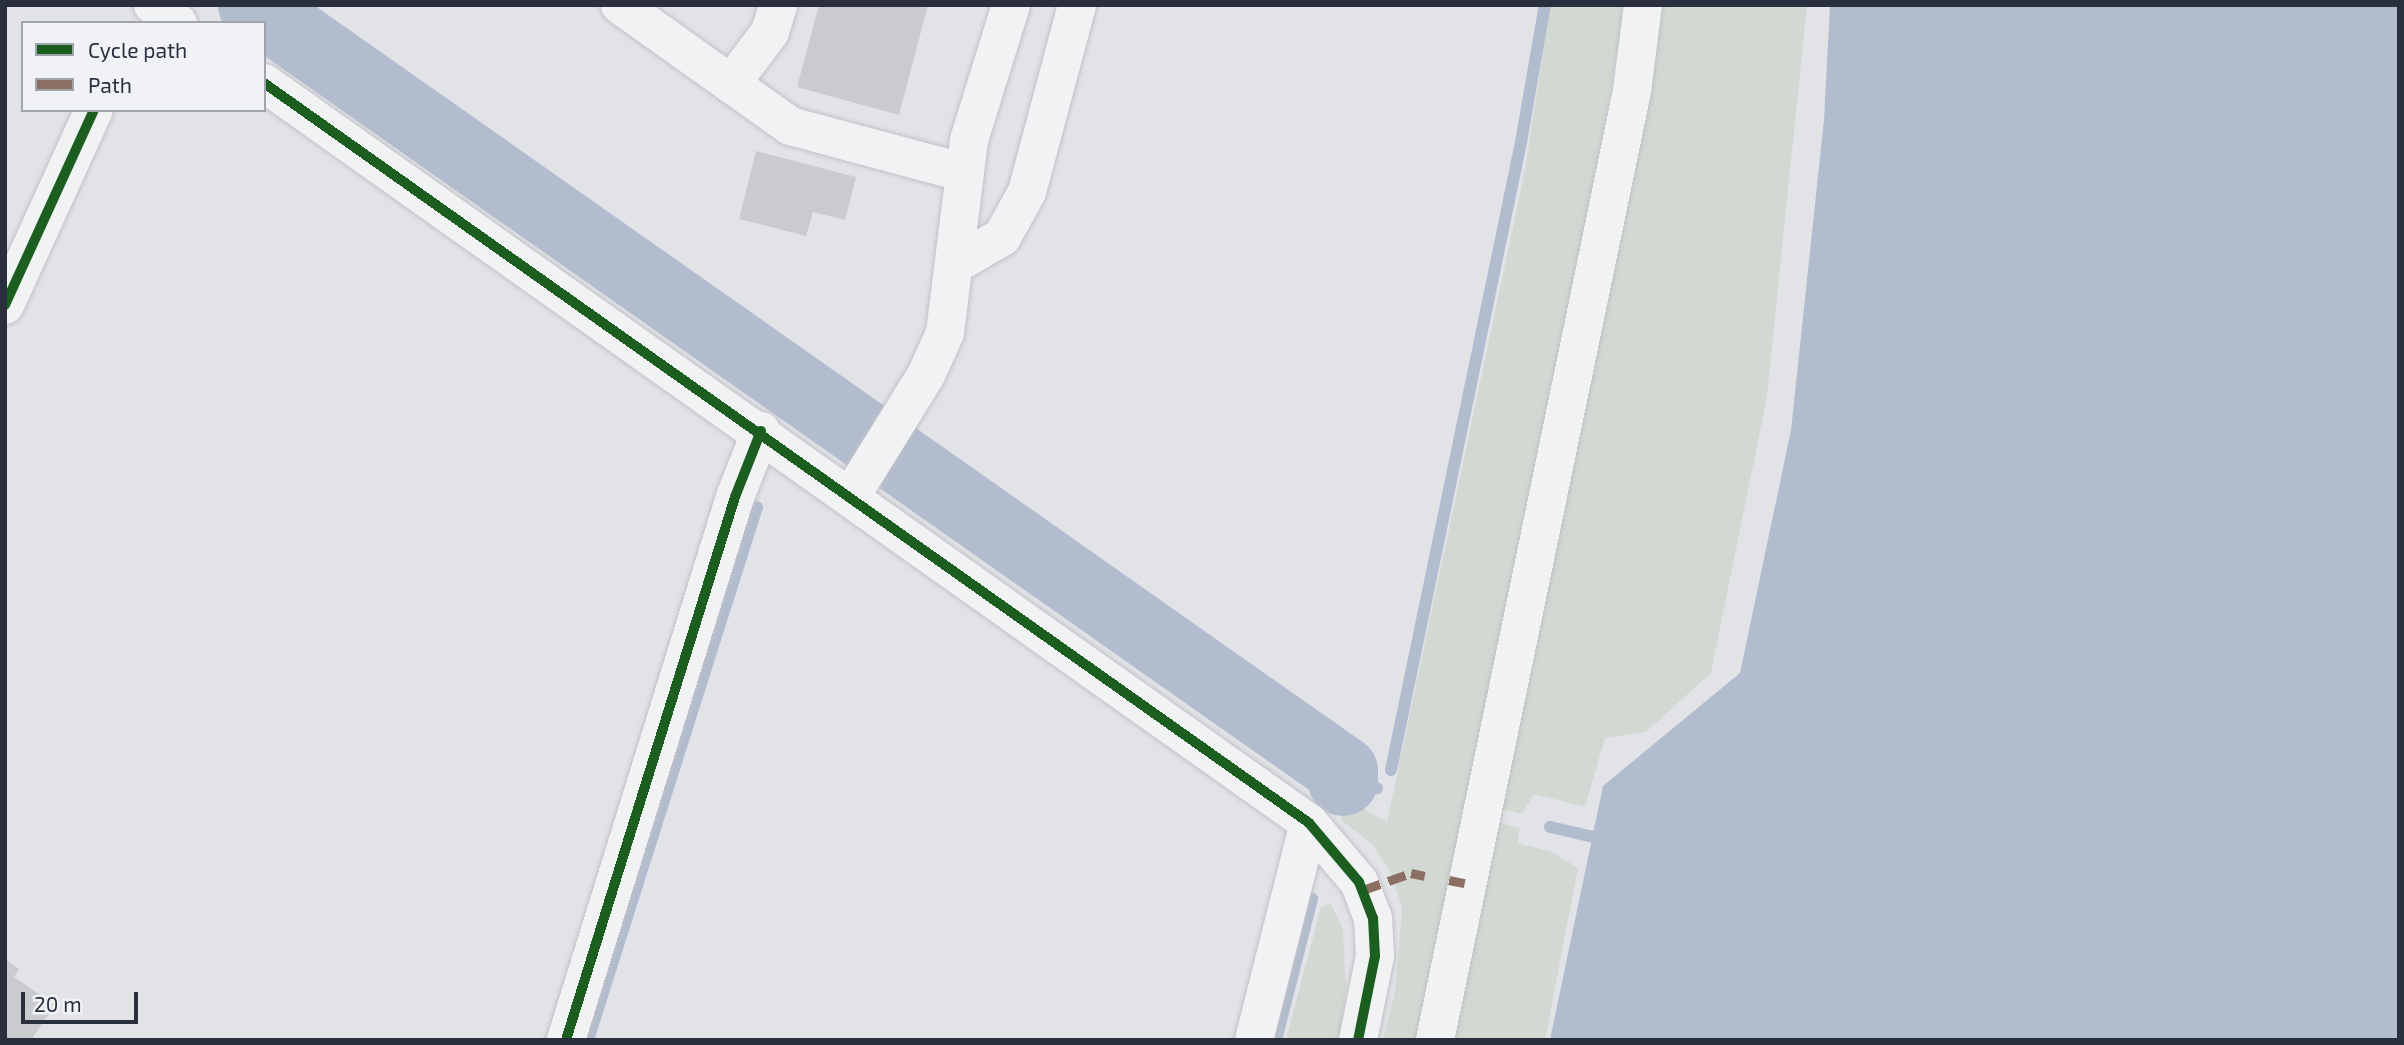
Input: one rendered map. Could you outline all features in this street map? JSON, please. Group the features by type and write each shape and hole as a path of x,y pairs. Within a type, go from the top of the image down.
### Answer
{"street":[{"path":"142,21 152,5 175,21"},
{"path":"620,5 790,126 965,173"},
{"path":"731,84 770,32 778,5"},
{"path":"954,265 1002,237 1027,192 1077,5"},
{"path":"1435,1040 1632,91 1643,5"},
{"path":"851,496 881,449 945,333 968,140 1002,9"},
{"path":"266,84 761,431 1309,823 1359,882 1373,918 1375,956 1357,1040"},
{"path":"5,305 93,112"},
{"path":"566,1040 735,497 761,431"},
{"path":"1254,1040 1309,823"}],"shaded area":[{"path":"1550,5 1625,5 1585,238 1421,1040 1383,1040 1395,992 1402,909 1391,873 1372,844 1341,820 1346,799 1387,822 1525,170"},
{"path":"1653,5 1807,5 1767,396 1711,673 1646,732 1605,738 1585,807 1534,794 1522,814 1496,808"},
{"path":"1495,822 1520,828 1517,843 1550,851 1578,868 1545,1040 1450,1040"},
{"path":"1331,904 1343,929 1346,988 1340,1040 1286,1040 1321,907"}],"water":[{"path":"1830,5 2399,5 2399,1040 1550,1040 1603,786 1740,673 1791,430 1824,120"}],"building":[{"path":"819,5 928,5 899,115 797,87"},
{"path":"756,151 856,177 845,220 813,212 806,236 739,219"},
{"path":"5,959 19,969 14,977 55,1005 31,1040 5,1040"}],"waterway":[{"path":"253,5 1343,771 1343,781"},
{"path":"1391,770 1521,142 1545,5"},
{"path":"791,404 796,390"},
{"path":"588,1040 757,507"},
{"path":"1341,789 1343,781 1377,788"},
{"path":"1550,827 1607,840"},
{"path":"1276,1040 1312,899"}],"marked path":[{"path":"1363,890 1411,873 1425,876"},
{"path":"1449,880 1465,883"}],"cycle path":[{"path":"266,84 1309,823 1359,882 1373,918 1375,956 1358,1040"},
{"path":"5,305 93,112"},
{"path":"566,1040 735,497 761,431"}]}
